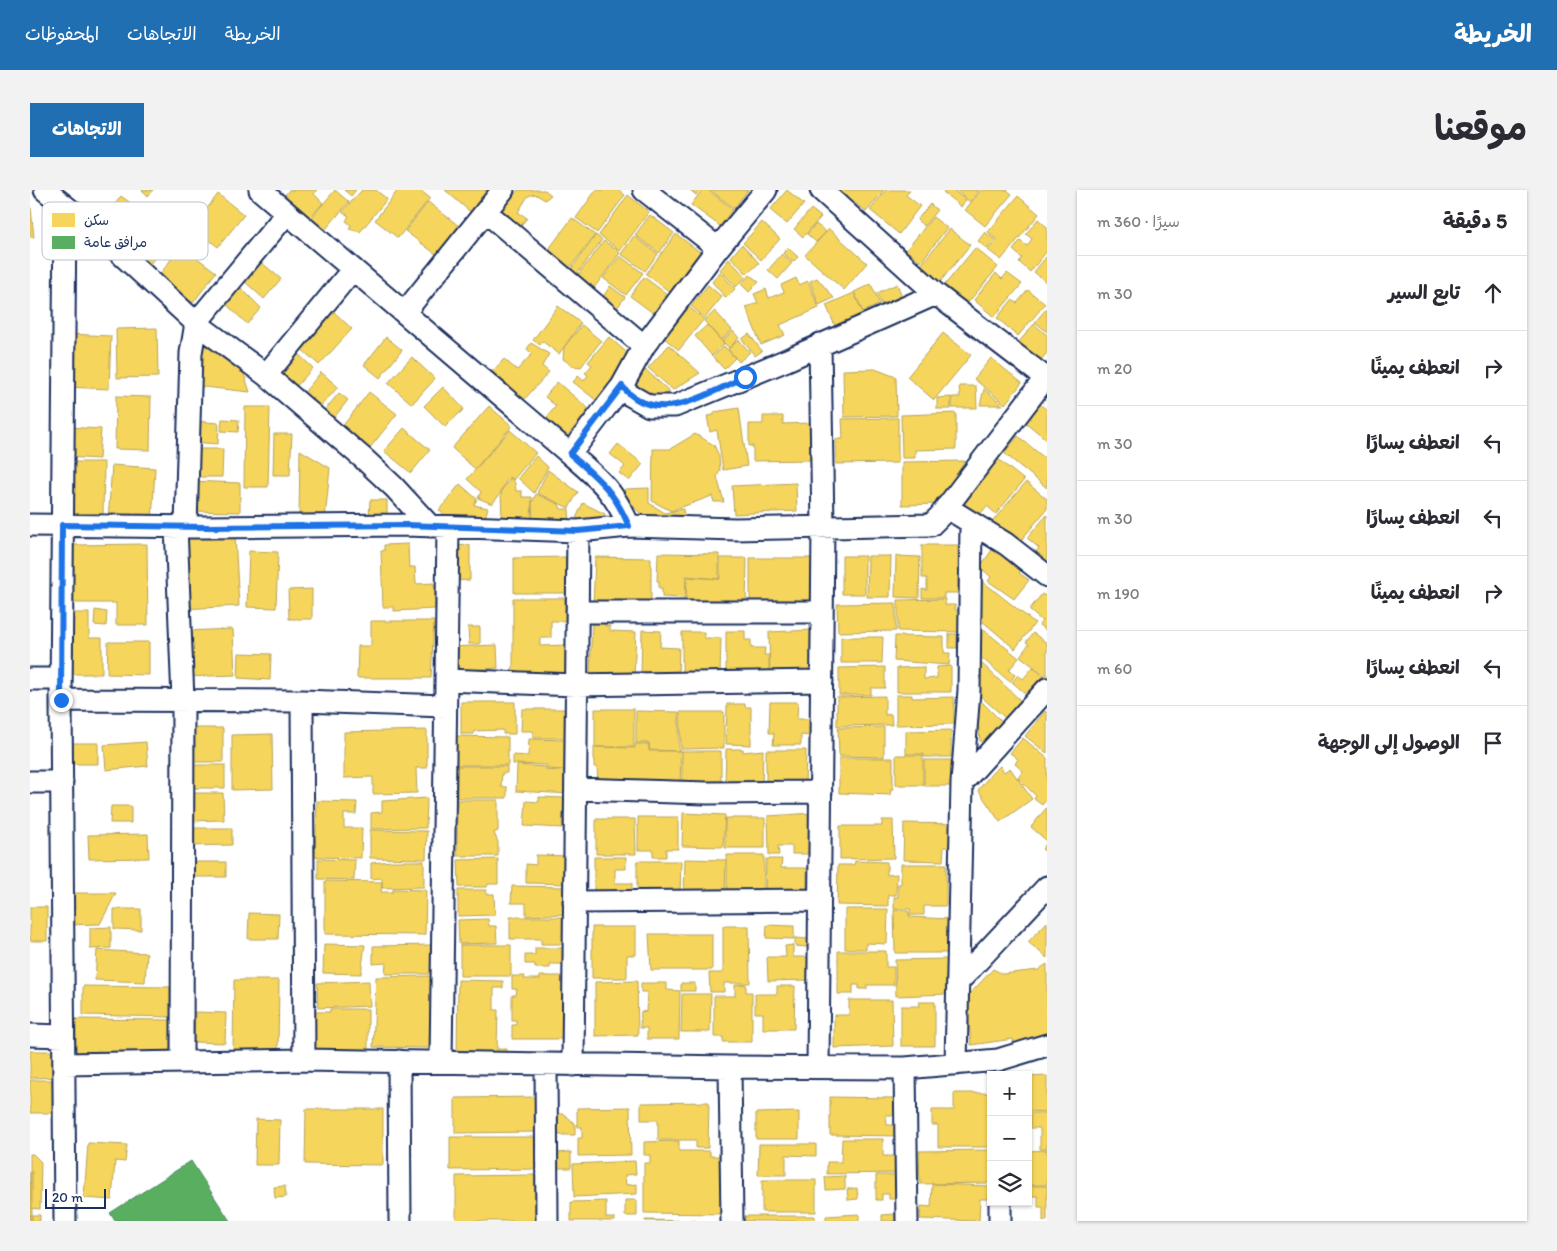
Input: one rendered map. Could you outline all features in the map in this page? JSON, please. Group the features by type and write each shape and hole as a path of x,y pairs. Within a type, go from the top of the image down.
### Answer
{"street":[{"path":"45,190 59,202"},
{"path":"260,190 405,312 605,485 616,498 629,526"},
{"path":"405,312 504,190"},
{"path":"644,190 718,248"},
{"path":"570,454 622,386 644,346 718,248 766,190"},
{"path":"30,525 439,526 578,531 629,526 736,529 931,524 940,516 1046,377 936,294 821,190"},
{"path":"182,1062 183,700 181,526 191,353 196,323 287,212"},
{"path":"486,212 644,346"},
{"path":"64,260 61,690 66,1221"},
{"path":"128,260 196,323 266,375 439,526 446,680 442,1061"},
{"path":"266,375 353,269"},
{"path":"622,386 628,394 649,406 675,406 936,294"},
{"path":"818,1067 823,527 820,344"},
{"path":"946,507 1006,544 1047,576"},
{"path":"956,1064 962,783 969,690 971,524"},
{"path":"573,1065 578,531"},
{"path":"577,612 821,612"},
{"path":"30,679 61,690 183,700 302,701 445,706"},
{"path":"446,680 576,685 822,681"},
{"path":"962,783 1047,689"},
{"path":"302,701 304,1060"},
{"path":"30,782 62,782"},
{"path":"576,789 820,792"},
{"path":"958,982 1047,887"},
{"path":"574,902 819,900"},
{"path":"30,1035 63,1036"},
{"path":"64,1064 304,1060 442,1061 730,1068 905,1068 956,1064 998,1067 1047,1045"},
{"path":"399,1061 400,1221"},
{"path":"546,1065 547,1221"},
{"path":"730,1068 732,1221"},
{"path":"905,1068 907,1221"},
{"path":"1000,1206 1000,1221"}],"building: سكن":[{"path":"142,190 153,190 148,196"},
{"path":"289,190 317,190 314,194 323,203 310,217 285,195"},
{"path":"335,190 349,202 325,230 311,218"},
{"path":"344,190 356,190 351,196"},
{"path":"362,190 376,190 387,199 360,232 349,229 351,225 346,221 349,216 342,212"},
{"path":"398,190 420,190 430,198 398,238 375,220"},
{"path":"445,190 492,190 476,217"},
{"path":"518,190 545,190 551,195 545,200 535,194 528,196 518,212 527,218 518,229 499,213"},
{"path":"596,190 619,190 625,195 597,233 576,218"},
{"path":"690,190 700,190 696,195"},
{"path":"702,190 708,190 733,209 720,226 691,205"},
{"path":"710,190 748,190 734,208"},
{"path":"787,190 804,204 787,224 770,210"},
{"path":"839,190 884,190 866,212"},
{"path":"886,190 910,190 906,195 920,206 899,234 870,210"},
{"path":"945,190 953,190 966,200 961,207 943,192"},
{"path":"956,190 979,190 970,202"},
{"path":"981,190 1007,190 1012,194 985,226 965,210"},
{"path":"218,194 244,215 218,247 208,239 208,207"},
{"path":"628,195 649,212 620,251 599,235"},
{"path":"121,196 129,202 117,202"},
{"path":"1018,196 1039,214 1001,260 988,250 997,240 988,232"},
{"path":"428,202 459,226 437,255 405,231"},
{"path":"930,204 937,210 924,226 917,220"},
{"path":"31,208 34,237 30,237"},
{"path":"811,209 821,217 803,237 794,229"},
{"path":"650,215 674,233 659,253 635,235"},
{"path":"933,217 947,228 921,262 906,250"},
{"path":"572,218 595,235 568,270 546,253"},
{"path":"1038,219 1047,227 1047,251 1030,272 1019,262 1022,258 1013,250 1020,241 1027,246 1032,239 1026,234"},
{"path":"762,222 780,239 761,260 743,243"},
{"path":"816,224 826,232 816,242 807,234"},
{"path":"829,229 867,263 844,290 805,255"},
{"path":"950,229 970,245 940,282 920,266"},
{"path":"985,232 995,240 987,249 978,241"},
{"path":"676,234 700,252 670,292 646,274"},
{"path":"596,235 602,240 574,278 568,273"},
{"path":"634,236 658,254 645,271 621,254"},
{"path":"604,241 620,253 591,292 574,280"},
{"path":"742,244 759,263 747,274 731,257"},
{"path":"788,248 798,257 793,262 783,253"},
{"path":"975,248 998,267 966,305 943,287"},
{"path":"782,254 792,263 778,279 768,270"},
{"path":"620,256 643,273 626,295 603,278"},
{"path":"1047,256 1047,283 1034,272"},
{"path":"729,259 746,277 736,287 720,270"},
{"path":"143,260 153,260 149,265"},
{"path":"171,260 200,260 216,272 193,303 158,277"},
{"path":"261,262 281,279 264,299 244,281"},
{"path":"720,272 735,289 726,298 712,282"},
{"path":"996,273 1002,279 1007,273 1022,284 994,317 974,300"},
{"path":"750,275 759,282 749,292 741,284"},
{"path":"644,277 667,294 653,313 630,296"},
{"path":"796,278 799,285 808,281 819,308 780,325 785,335 761,345 746,307 758,303 754,294 766,289 769,298 784,292 781,285"},
{"path":"817,278 834,298 819,305 810,281"},
{"path":"871,284 880,304 863,312 854,292"},
{"path":"897,284 902,296 882,305 877,293"},
{"path":"708,285 722,297 705,318 691,306"},
{"path":"610,286 625,297 615,311 601,300"},
{"path":"240,287 261,308 247,324 225,303"},
{"path":"1028,290 1045,304 1018,336 997,318 1012,300 1017,303"},
{"path":"854,293 863,313 835,326 826,305"},
{"path":"558,306 581,323 559,354 542,341 540,345 533,340"},
{"path":"689,307 704,319 679,350 664,338"},
{"path":"1047,308 1047,332 1035,322"},
{"path":"332,310 352,329 319,365 298,346"},
{"path":"715,311 732,330 721,340 704,321"},
{"path":"1034,324 1047,335 1047,353 1040,361 1018,343"},
{"path":"582,325 601,341 581,367 573,366 563,359 564,347"},
{"path":"707,325 724,344 712,356 695,336"},
{"path":"157,328 158,377 117,378 116,329"},
{"path":"733,331 739,338 729,348 722,341"},
{"path":"943,333 971,355 934,400 907,377"},
{"path":"69,334 111,336 109,389 67,387"},
{"path":"749,334 762,351 755,356 742,339"},
{"path":"386,337 402,350 380,378 364,365"},
{"path":"609,337 633,358 597,401 573,382 578,376 584,381 588,375 585,373 592,365 588,362"},
{"path":"739,340 750,352 739,362 728,349"},
{"path":"531,343 549,354 542,366 549,372 522,402 491,373 504,359 517,370 532,354 527,349"},
{"path":"669,345 700,373 673,390 648,368"},
{"path":"206,346 244,374 250,392 195,386 196,353"},
{"path":"724,346 735,358 724,369 713,357"},
{"path":"296,352 313,368 294,389 276,374"},
{"path":"412,357 435,379 412,404 388,383"},
{"path":"991,358 1022,383 1005,404 974,379"},
{"path":"875,369 896,377 897,416 844,417 843,370"},
{"path":"646,370 670,392 655,402 633,383"},
{"path":"321,372 338,387 318,409 302,395"},
{"path":"557,382 589,409 565,439 543,422 556,406 545,397"},
{"path":"959,386 976,386 977,408 952,408 952,397 960,397"},
{"path":"443,387 464,409 445,427 424,406"},
{"path":"984,389 1003,405 980,405"},
{"path":"369,392 397,414 365,454 338,432"},
{"path":"339,393 348,400 329,424 320,416"},
{"path":"116,396 151,397 150,450 115,449"},
{"path":"951,397 951,409 937,409 937,398"},
{"path":"1040,404 1047,410 1047,440 1025,422"},
{"path":"489,406 512,426 475,469 452,448"},
{"path":"245,407 270,407 268,487 244,487"},
{"path":"739,408 747,466 723,470 717,430 710,432 707,416 714,415 714,412"},
{"path":"956,413 956,449 915,450 915,458 902,458 901,415"},
{"path":"763,416 783,416 783,424 810,423 810,460 753,461 753,446 749,446 749,424 763,424"},
{"path":"898,418 898,463 836,464 836,439 843,439 842,419"},
{"path":"222,419 239,420 238,432 221,431"},
{"path":"194,421 219,423 218,444 192,442"},
{"path":"68,427 101,429 99,459 66,457"},
{"path":"404,428 430,450 411,473 384,451"},
{"path":"510,430 536,453 513,480 511,477 506,481 501,493 492,504 478,498 481,492 467,479"},
{"path":"274,434 292,434 290,475 273,475"},
{"path":"695,434 714,445 719,456 720,470 717,477 724,502 714,502 712,496 671,511 652,501 653,449 670,449"},
{"path":"1018,436 1047,460 1047,488 1004,453"},
{"path":"618,444 643,464 629,481 619,473 625,466 610,454"},
{"path":"192,449 223,449 222,477 191,477"},
{"path":"300,450 330,468 325,520 299,519"},
{"path":"536,456 548,467 534,493 518,478"},
{"path":"998,459 1024,480 996,514 987,506 976,519 960,505"},
{"path":"965,461 938,504 902,505 902,462"},
{"path":"64,462 104,462 103,515 64,515"},
{"path":"112,465 155,468 152,523 108,521"},
{"path":"548,470 578,492 569,508 537,493"},
{"path":"511,478 515,483 516,491 522,491 522,497 532,497 531,520 502,524 501,490"},
{"path":"189,481 240,483 240,512 189,511"},
{"path":"1026,482 1047,499 1047,509 1017,545 991,523"},
{"path":"796,483 797,511 734,514 732,486"},
{"path":"460,484 477,499 474,505 488,508 482,527 451,520 439,510"},
{"path":"649,488 649,503 665,513 683,509 686,527 655,527 622,496 625,489"},
{"path":"536,494 559,504 561,509 569,509 570,525 533,520 532,503"},
{"path":"370,500 387,500 387,517 369,516"},
{"path":"583,503 605,514 598,528 573,525"},
{"path":"1047,515 1047,560 1041,564 1032,557 1039,548 1027,538"},
{"path":"235,536 239,606 183,609 179,539"},
{"path":"147,544 148,625 116,625 116,603 73,603 73,545"},
{"path":"408,544 409,567 415,567 416,584 434,583 435,609 394,611 394,607 383,607 381,551 384,551 384,545"},
{"path":"470,545 470,580 453,581 454,546"},
{"path":"922,545 958,545 958,593 944,593 944,598 922,598 922,589 927,590 927,578 922,578"},
{"path":"994,547 1022,569 1019,573 1029,580 1014,599 988,581 991,577 980,567"},
{"path":"249,551 278,552 276,608 247,607"},
{"path":"658,553 719,554 719,579 686,576 685,598 662,597 662,588 659,588 659,581 657,581"},
{"path":"842,556 865,556 865,594 842,594"},
{"path":"868,556 891,556 890,597 867,597"},
{"path":"896,556 920,557 919,598 895,597"},
{"path":"566,557 566,593 514,593 514,558"},
{"path":"595,557 651,558 651,608 593,607"},
{"path":"720,558 747,558 746,610 711,605 705,601 686,600 687,577 720,579"},
{"path":"750,558 812,558 812,606 750,606"},
{"path":"982,581 1035,623 1015,649 981,620"},
{"path":"312,589 312,619 289,619 288,590"},
{"path":"1042,594 1047,597 1047,631 1039,625 1042,621 1029,610"},
{"path":"513,598 565,598 565,621 551,621 551,638 540,638 540,646 567,645 567,676 513,676"},
{"path":"945,599 945,605 955,605 955,610 961,610 962,632 898,631 898,600"},
{"path":"896,603 896,631 838,632 837,604"},
{"path":"95,610 107,612 106,626 94,625"},
{"path":"66,613 89,613 89,638 102,638 102,674 67,674"},
{"path":"371,621 434,621 431,678 357,678 358,646 371,646"},
{"path":"592,622 606,623 605,626 610,626 610,631 636,632 634,677 590,676"},
{"path":"979,626 1019,658 1009,670 1015,675 1010,682 978,655"},
{"path":"468,627 480,627 480,644 469,644"},
{"path":"233,629 235,675 185,677 184,631"},
{"path":"642,630 661,631 660,647 679,648 678,677 641,677"},
{"path":"812,630 813,678 770,678 769,632"},
{"path":"726,631 745,631 745,640 751,640 751,648 765,648 764,655 769,655 769,676 726,676"},
{"path":"682,632 704,632 704,638 721,638 720,677 682,677"},
{"path":"1033,633 1047,643 1047,677 1020,656 1029,644 1026,642"},
{"path":"949,634 957,634 957,648 949,648"},
{"path":"895,636 944,637 944,653 950,653 949,665 894,661"},
{"path":"841,637 883,637 882,663 841,663"},
{"path":"108,642 149,642 149,675 107,674"},
{"path":"497,645 498,668 450,671 449,647"},
{"path":"239,653 271,654 270,680 238,678"},
{"path":"975,657 1023,703 1012,724 977,693"},
{"path":"951,666 951,692 897,692 897,668 924,667 924,679 937,678 937,667"},
{"path":"885,667 885,688 871,688 871,695 839,695 839,668"},
{"path":"1033,667 1047,679 1035,702 1012,682 1018,675 1023,679"},
{"path":"896,695 912,695 912,698 954,697 954,724 896,725"},
{"path":"885,696 885,715 891,714 892,725 837,726 837,697"},
{"path":"979,699 1009,729 990,748 980,741 976,702"},
{"path":"461,702 515,702 515,734 503,734 503,730 474,731 474,734 461,734"},
{"path":"770,702 798,702 797,719 811,719 811,736 801,735 801,745 773,745 774,733 769,733"},
{"path":"727,704 745,704 745,707 751,707 751,745 726,744"},
{"path":"522,709 565,709 565,738 533,738 533,731 521,731"},
{"path":"595,709 634,709 634,747 595,747"},
{"path":"636,711 679,712 679,751 649,750 649,743 636,743"},
{"path":"1045,711 1047,713 1047,753 1025,736"},
{"path":"680,712 724,712 724,748 681,749"},
{"path":"884,727 884,757 839,756 838,728"},
{"path":"189,728 223,728 223,762 189,762"},
{"path":"427,730 427,768 416,768 417,793 373,794 373,777 344,778 344,732"},
{"path":"951,730 951,757 924,757 924,754 906,754 906,731"},
{"path":"272,734 273,789 232,790 232,735"},
{"path":"454,736 508,737 508,765 454,765"},
{"path":"1023,738 1047,758 1047,799 1042,805 1034,799 1036,796 1018,778 1023,771 1015,764 1018,759 1010,753"},
{"path":"529,739 567,740 566,770 547,769 547,765 513,764 513,755 528,756"},
{"path":"146,742 148,766 106,770 104,745"},
{"path":"65,743 98,743 98,764 64,764"},
{"path":"635,744 649,744 649,751 681,751 680,789 598,786 597,767 594,767 594,747 635,748"},
{"path":"726,749 743,749 743,752 763,750 762,786 725,784"},
{"path":"766,750 806,750 805,787 766,786"},
{"path":"682,751 721,751 721,788 682,788"},
{"path":"896,755 923,755 923,785 896,785"},
{"path":"839,758 893,758 893,789 891,789 890,795 839,793"},
{"path":"924,760 951,760 951,786 924,786"},
{"path":"187,765 225,765 225,788 187,788"},
{"path":"517,765 546,767 546,770 571,772 570,794 516,791"},
{"path":"457,766 507,766 507,773 502,773 501,787 507,787 507,798 457,798"},
{"path":"1000,766 1004,772 1010,768 1032,799 1000,822 978,790"},
{"path":"189,793 223,793 224,820 189,821"},
{"path":"539,797 564,798 562,828 524,826 526,801 539,802"},
{"path":"427,798 426,828 371,829 371,813 382,812 382,801"},
{"path":"457,800 498,800 498,831 494,833 498,842 498,856 457,856"},
{"path":"317,801 357,802 356,814 344,814 344,828 362,828 361,858 315,857"},
{"path":"111,806 131,806 131,823 110,823"},
{"path":"1047,807 1047,841 1031,827"},
{"path":"683,813 725,815 723,847 682,846"},
{"path":"814,813 815,854 792,854 792,846 778,846 779,855 769,855 768,816"},
{"path":"638,817 678,817 678,849 666,849 666,857 653,857 653,850 638,850"},
{"path":"725,818 765,818 765,848 725,848"},
{"path":"596,819 635,819 636,854 596,854"},
{"path":"882,820 893,820 894,858 840,859 840,826 882,826"},
{"path":"904,823 956,824 956,847 944,847 943,861 903,860"},
{"path":"186,828 232,828 232,845 187,846"},
{"path":"370,830 427,831 426,859 370,858"},
{"path":"148,834 149,858 89,859 88,835"},
{"path":"1047,843 1047,853 1042,849"},
{"path":"536,855 570,856 570,884 526,883 526,864 536,865"},
{"path":"727,855 764,855 764,895 727,895"},
{"path":"594,857 626,857 626,869 615,869 615,883 632,883 632,896 594,896"},
{"path":"318,859 355,860 354,880 318,879"},
{"path":"498,859 498,884 488,884 487,887 459,887 458,860"},
{"path":"685,859 726,860 725,895 684,893"},
{"path":"766,859 782,859 781,868 807,868 807,898 765,897"},
{"path":"424,861 424,887 382,888 382,878 371,879 371,863"},
{"path":"637,861 681,861 680,895 637,894"},
{"path":"855,861 887,862 887,875 897,874 896,895 888,895 888,906 837,905 838,865 854,865"},
{"path":"185,862 226,862 226,877 185,877"},
{"path":"901,864 946,864 946,906 924,906 924,915 910,915 910,909 894,909 894,897 898,897 898,884 901,884"},
{"path":"325,881 382,882 381,892 393,892 393,889 426,890 425,935 325,934"},
{"path":"512,886 568,887 567,914 526,916 526,903 511,903"},
{"path":"458,890 487,890 486,894 494,894 495,915 458,916"},
{"path":"64,893 116,893 100,924 66,925"},
{"path":"30,907 47,907 47,941 30,941"},
{"path":"114,909 141,909 141,930 114,929"},
{"path":"845,909 888,909 887,944 866,943 866,949 845,949"},
{"path":"894,910 908,911 910,917 948,919 950,953 895,953"},
{"path":"249,913 279,914 278,939 248,939"},
{"path":"510,917 569,917 569,944 541,944 541,939 510,939"},
{"path":"488,919 489,926 496,926 497,943 459,944 458,920"},
{"path":"1047,922 1047,958 1028,942"},
{"path":"767,925 794,926 794,939 766,938"},
{"path":"723,926 749,926 750,983 724,983 724,992 710,992 709,973 723,973"},
{"path":"111,927 111,948 90,949 90,928"},
{"path":"592,927 636,927 636,955 627,955 627,978 592,978"},
{"path":"649,934 712,934 712,970 651,970"},
{"path":"795,938 808,939 807,947 795,946"},
{"path":"324,944 365,945 361,974 323,973"},
{"path":"433,945 434,974 385,974 386,963 373,964 373,946"},
{"path":"460,945 511,945 511,976 460,976"},
{"path":"793,945 793,957 811,957 812,980 768,981 767,957 786,957 785,946"},
{"path":"535,948 564,948 564,964 550,964 550,968 535,968 535,964 525,964 525,955 535,955"},
{"path":"97,950 147,953 145,982 95,980"},
{"path":"838,951 886,951 886,967 894,967 894,985 867,985 867,989 859,989 859,985 853,985 853,994 838,994"},
{"path":"947,959 948,994 896,996 895,960"},
{"path":"1047,964 1047,1041 1014,1045 1013,1039 971,1045 967,997 993,969 1003,974 1038,970"},
{"path":"432,976 432,1048 373,1047 376,977"},
{"path":"512,976 525,976 524,979 540,979 540,976 566,976 566,1039 512,1039 512,1025 516,1025 516,1020 512,1020 512,995 516,995 517,989 512,989"},
{"path":"234,980 279,980 278,1054 233,1053"},
{"path":"458,980 503,981 503,988 494,988 494,1010 498,1010 497,1049 507,1049 507,1055 457,1054"},
{"path":"369,981 370,1006 318,1008 317,983"},
{"path":"637,981 638,1035 595,1036 595,982"},
{"path":"641,983 667,983 667,990 680,991 679,1039 647,1039 647,1028 640,1028 641,1011 646,1012 647,992 641,992"},
{"path":"681,983 695,983 695,991 681,991"},
{"path":"746,984 746,992 752,992 752,1042 723,1042 723,1037 714,1037 714,996 735,996 735,985"},
{"path":"83,986 170,987 170,1017 83,1015"},
{"path":"777,986 795,986 794,1029 763,1029 763,1013 755,1013 755,994 777,994"},
{"path":"682,994 711,994 710,1032 681,1032"},
{"path":"849,1000 892,1000 893,1046 834,1048 834,1015 849,1015"},
{"path":"919,1002 935,1002 935,1046 901,1046 901,1006 920,1006"},
{"path":"330,1009 368,1009 368,1053 315,1053 315,1012 330,1012"},
{"path":"195,1012 226,1013 225,1043 194,1042"},
{"path":"76,1019 170,1020 170,1055 76,1054"},
{"path":"30,1051 59,1051 59,1077 30,1078"},
{"path":"1047,1076 1047,1112 1032,1111 1032,1077"},
{"path":"30,1080 53,1080 53,1113 30,1113"},
{"path":"954,1093 987,1093 987,1147 938,1147 938,1125 932,1125 932,1110 954,1110"},
{"path":"539,1097 539,1132 455,1133 455,1098"},
{"path":"830,1097 894,1098 894,1115 886,1115 887,1125 902,1125 902,1136 830,1135"},
{"path":"709,1102 708,1148 696,1148 696,1140 658,1140 658,1120 641,1120 641,1103"},
{"path":"630,1107 631,1155 578,1156 578,1138 582,1138 582,1127 577,1127 577,1108"},
{"path":"306,1109 383,1109 383,1165 305,1164"},
{"path":"799,1112 799,1139 756,1139 756,1113"},
{"path":"1032,1113 1047,1113 1047,1149 1040,1149 1040,1128 1032,1128"},
{"path":"555,1114 564,1114 575,1124 575,1135 555,1135"},
{"path":"256,1119 280,1120 279,1165 255,1165"},
{"path":"450,1137 538,1137 537,1169 450,1170"},
{"path":"842,1139 883,1139 883,1156 900,1156 900,1173 827,1174 827,1162 841,1162"},
{"path":"679,1141 679,1151 710,1151 710,1156 724,1156 724,1214 644,1213 644,1163 650,1163 650,1155 644,1155 644,1142"},
{"path":"88,1143 127,1145 125,1162 115,1161 112,1200 84,1198"},
{"path":"759,1144 816,1144 816,1156 786,1155 786,1175 758,1175"},
{"path":"987,1150 987,1183 920,1184 919,1151"},
{"path":"1047,1150 1047,1185 1032,1185 1032,1151"},
{"path":"571,1152 571,1168 557,1168 556,1153"},
{"path":"30,1154 33,1154 41,1162 40,1209 30,1208"},
{"path":"635,1161 636,1174 625,1175 626,1185 637,1184 637,1194 574,1197 573,1164"},
{"path":"30,1172 32,1172 32,1221 30,1221"},
{"path":"535,1175 535,1221 456,1221 456,1176"},
{"path":"876,1175 897,1175 898,1199 889,1199 889,1194 882,1194 882,1200 876,1200"},
{"path":"845,1176 845,1189 826,1190 825,1177"},
{"path":"762,1180 816,1180 816,1212 762,1212"},
{"path":"932,1184 987,1186 987,1199 980,1199 979,1221 920,1219 921,1206 931,1207"},
{"path":"285,1186 286,1197 275,1198 274,1187"},
{"path":"1032,1186 1047,1186 1047,1221 1043,1221 1043,1207 1038,1207 1038,1196 1032,1196"},
{"path":"857,1188 858,1199 848,1200 847,1189"},
{"path":"625,1200 637,1200 637,1216 625,1216"},
{"path":"606,1201 606,1218 615,1218 615,1221 571,1221 571,1202"},
{"path":"859,1214 859,1221 826,1221 826,1216"},
{"path":"895,1214 895,1221 882,1221 882,1215"},
{"path":"30,1215 40,1215 40,1221 30,1221"},
{"path":"745,1216 815,1216 815,1221 745,1221"},
{"path":"645,1220 696,1221 645,1221"}],"building: مرافق عامة":[{"path":"191,1161 230,1221 115,1221 110,1213"}],"route":[{"path":"61,700 62,525 206,527 406,525 578,531 606,530 629,526 616,498 605,485 570,454 622,386 638,402 663,408 693,400 745,377"}]}
